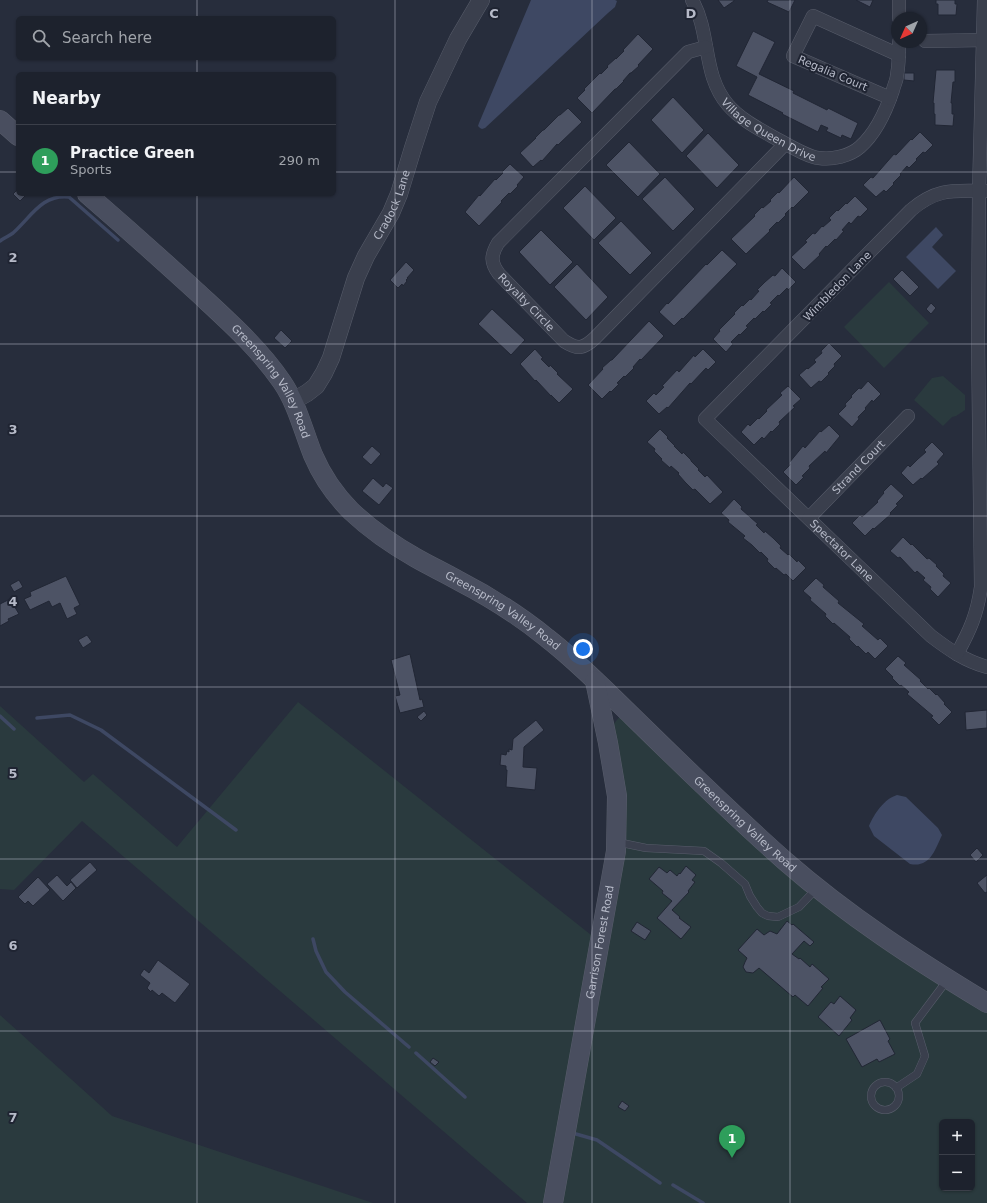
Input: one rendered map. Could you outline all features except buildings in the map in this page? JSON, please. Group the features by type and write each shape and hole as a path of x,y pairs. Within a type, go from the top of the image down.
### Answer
{"main road":[{"path":"0,120 16,134"},
{"name":"Greenspring Valley Road","path":"88,196 151,250 206,301 256,349 271,366 293,401 315,458 326,480 340,500 353,512 377,533 398,547 417,559 479,592 519,617 548,638 595,681 709,791 817,888 881,936 987,1003"},
{"name":"Garrison Forest Road","path":"553,1203 616,851 617,796 595,681"}],"street":[{"name":"Cradock Lane","path":"293,401 316,386 324,373 331,358 356,278 366,256 391,213 400,194 412,148 428,102 458,39 481,0"},
{"name":"Village Queen Drive","path":"692,0 701,21 710,69 714,82 728,105 752,124 785,144 818,158 830,159 850,153 859,148 877,126 884,114 897,76 899,48"},
{"path":"899,0 899,12"},
{"path":"957,654 974,621 981,587 983,523 984,0"},
{"name":"Regalia Court","path":"890,98 793,56 813,16 898,55"},
{"path":"927,40 985,40"},
{"name":"Royalty Circle","path":"706,47 688,52 498,243 493,253 492,261 499,274 564,340 574,347 583,347 595,338 785,144"},
{"name":"Wimbledon Lane","path":"706,420 920,202 941,192 953,190 983,191"},
{"name":"Strand Court","path":"809,518 908,416"},
{"name":"Spectator Lane","path":"706,420 931,636 973,663 987,667"}],"lane":[{"path":"616,842 646,848 704,851 721,863 745,884 757,907 762,913 768,916 778,917 799,906 817,888"},
{"path":"896,1088 917,1074 926,1056 915,1023 948,979"}],"shaded area":[{"path":"889,282 929,323 884,368 844,327"},
{"path":"943,376 965,395 965,410 952,417 943,426 914,400 932,378"},
{"path":"298,702 605,946 612,726 621,715 743,833 987,1010 987,1203 527,1203 82,821 14,890 0,889 0,706 84,782 93,774 177,847"},
{"path":"0,1015 112,1116 373,1203 0,1203"}],"water":[{"path":"531,0 617,1 615,7 485,128 482,129 478,126 479,123"},
{"path":"936,227 943,235 932,247 956,271 938,289 906,257"},
{"path":"897,795 906,797 938,828 942,835 931,857 927,861 917,865 910,864 874,836 869,826 884,803"}],"waterway":[{"path":"0,241 13,233 44,203 51,199 60,197 69,197 118,240"},
{"path":"37,718 70,715 101,730 236,830"},
{"path":"0,716 14,729"},
{"path":"313,939 316,951 326,972 345,992 409,1047"},
{"path":"416,1053 465,1097"},
{"path":"576,1134 597,1140 660,1183"},
{"path":"673,1185 703,1203"}],"place":[{"name":"Practice Green","path":"732,1158"}]}
